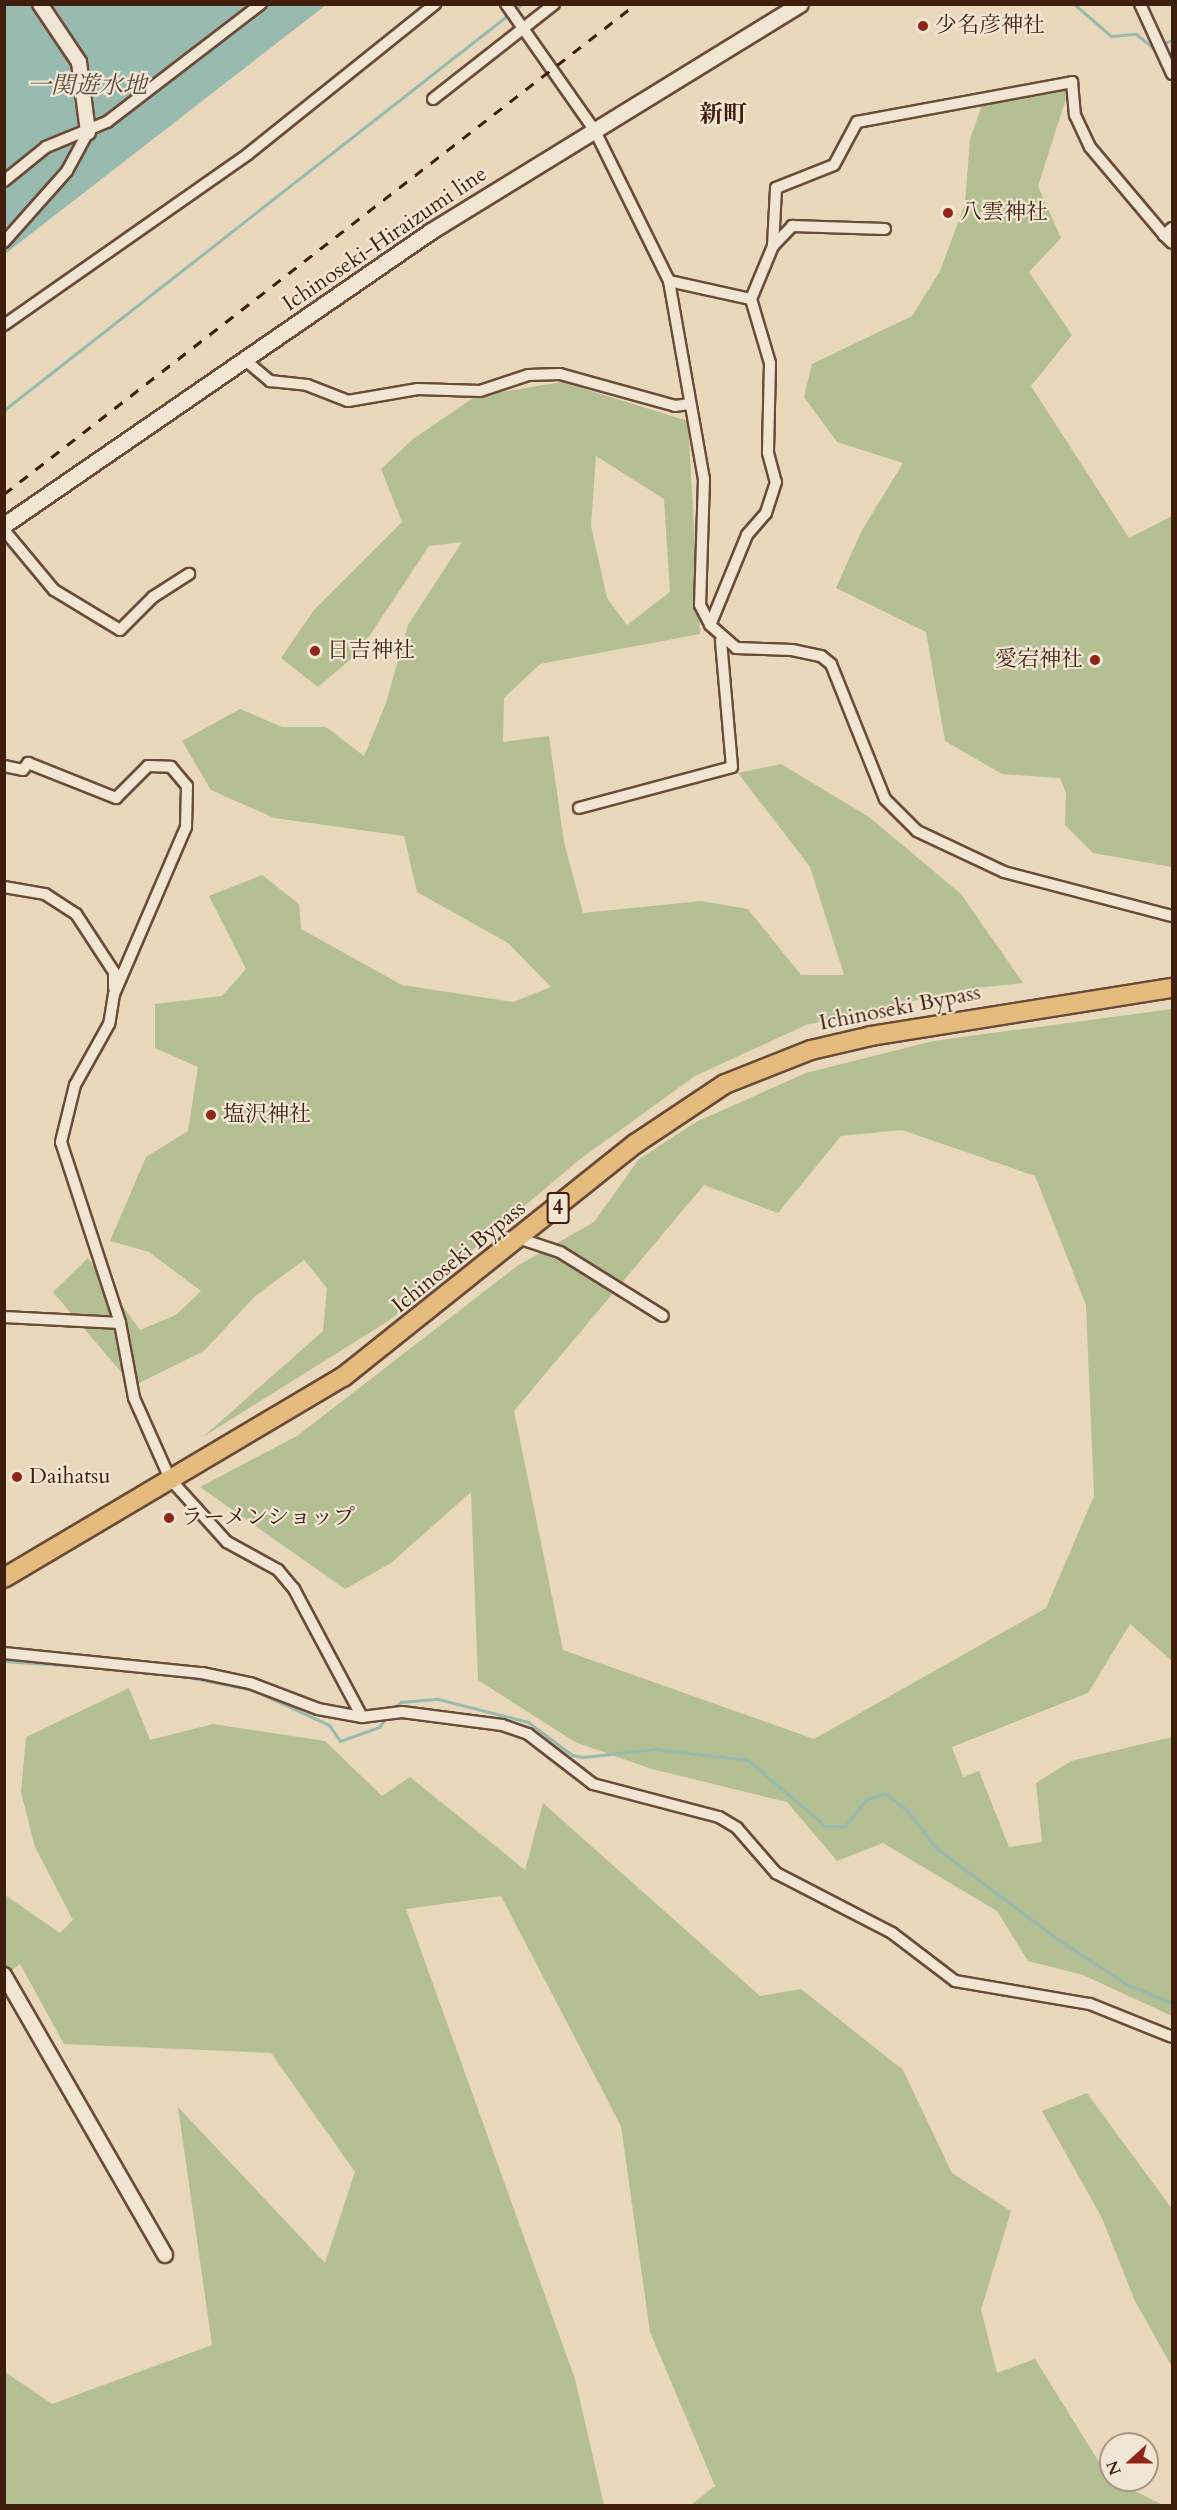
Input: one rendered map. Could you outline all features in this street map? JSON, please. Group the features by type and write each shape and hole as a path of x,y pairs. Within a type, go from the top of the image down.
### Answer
{"highway":[{"name":"Ichinoseki Bypass","path":"4,1578 343,1377 521,1239 679,1110 725,1084 811,1050 1011,1011 1173,988"}],"main road":[{"name":"Ichinoseki-Hiraizumi line","path":"4,525 431,231 800,4"}],"street":[{"path":"4,242 67,171 88,132 79,62 40,4"},
{"path":"4,181 46,147 88,132 261,4"},
{"path":"4,325 248,154 435,4"},
{"path":"506,4 595,131 669,280 704,478 699,605 710,626 721,640 736,648 821,656 831,664 885,799 917,831 1004,872 1173,916"},
{"path":"433,99 521,23 554,4"},
{"path":"1140,4 1173,74"},
{"path":"710,626 747,535 766,513 777,482 768,453 770,363 751,299 773,246 776,188 834,165 857,122 1072,82 1075,115 1090,147 1170,235"},
{"path":"773,246 792,226 885,229"},
{"path":"669,280 751,299"},
{"path":"245,360 270,381 307,385 348,401 418,389 480,391 528,375 560,374 675,406 690,404"},
{"path":"4,530 54,590 120,630 153,597 189,574"},
{"path":"579,808 732,767 721,640"},
{"path":"4,766 24,770 28,763 116,798 148,766 171,767 187,786 186,827 114,994"},
{"path":"4,887 45,894 76,914 114,972 114,994 109,1024 75,1084 61,1142 120,1323 134,1398 170,1479 227,1542 278,1570 294,1589 362,1717"},
{"path":"521,1239 560,1252 663,1316"},
{"path":"4,1317 120,1323"},
{"path":"4,1653 202,1673 250,1683 318,1709 362,1717 397,1712 502,1725 528,1734 593,1784 719,1817 737,1828 776,1872 892,1933 955,1981 1090,2004 1173,2037"},
{"path":"4,1975 165,2255"}],"green space":[{"path":"1069,89 1038,186 1061,238 1029,272 1072,335 1031,386 1129,538 1172,516 1172,867 1093,853 1065,825 1066,793 1060,778 1002,774 945,741 926,632 836,588 861,532 903,463 837,442 804,397 812,364 912,316 940,271 965,204 970,139 987,91"},
{"path":"562,382 688,421 700,634 540,664 504,698 503,742 549,736 564,842 583,913 701,901 748,909 801,975 844,975 810,867 738,773 781,764 869,817 961,894 1023,983 967,989 806,1025 695,1076 579,1160 390,1320 203,1437 323,1331 327,1288 304,1260 255,1296 204,1351 133,1386 53,1292 88,1258 140,1330 176,1315 201,1291 149,1252 110,1241 146,1157 188,1131 198,1067 155,1048 155,1004 222,996 246,969 209,896 262,875 299,904 301,929 402,985 513,1002 551,987 508,943 417,892 404,836 274,818 211,790 182,741 240,709 282,727 326,727 364,756 386,703 408,625 462,542 429,546 358,653 318,687 281,658 314,610 402,522 381,469 413,439 476,396","holes":["596,456 664,499 670,592 627,625 607,598 591,526"]},
{"path":"1172,1009 1172,1661 1130,1624 1088,1693 952,1747 963,1777 979,1771 1009,1847 1042,1842 1036,1783 1071,1761 1172,1737 1172,2016 1083,1975 1028,1961 997,1911 883,1843 837,1861 787,1802 652,1769 575,1742 478,1680 471,1492 391,1563 345,1589 200,1487 297,1436 517,1266 594,1222 639,1159 696,1122 806,1073 933,1041","holes":["902,1130 1035,1176 1086,1305 1094,1496 1046,1608 814,1739 563,1650 514,1411 704,1185 778,1213 841,1136"]},
{"path":"129,1688 150,1740 213,1724 325,1741 382,1796 410,1777 525,1870 543,1803 760,1996 801,1989 903,2070 952,2173 1011,2211 981,2310 997,2373 1035,2359 1099,2462 1099,2492 1137,2492 1163,2505 691,2505 715,2486 650,2332 621,2126 501,1896 406,1909 575,2379 604,2505 5,2505 5,2372 52,2404 212,2345 178,2107 325,2263 355,2172 271,2053 64,2044 20,1964 5,1976 5,1895 60,1933 73,1920 35,1847 21,1792 26,1737"},
{"path":"1087,2093 1172,2209 1172,2367 1135,2301 1102,2218 1042,2111"}],"water":[{"name":"一関遊水地","path":"5,5 326,5 5,254"}],"waterway":[{"path":"4,410 522,4"},
{"path":"1074,4 1111,36 1136,34 1153,48 1172,40"},
{"path":"4,1661 105,1668"},
{"path":"183,1676 253,1690 329,1725 340,1741 379,1727 386,1718"},
{"path":"391,1710 401,1702 438,1699 528,1722 572,1755 583,1757 655,1749 748,1760 825,1826 845,1826 867,1799 885,1793 907,1810 936,1848 1056,1938 1126,1984 1172,2003"}],"railway":[{"path":"4,494 636,4"}],"place":[{"name":"少名彦神社","path":"923,26"},
{"name":"八雲神社","path":"948,213"},
{"name":"日吉神社","path":"315,651"},
{"name":"愛宕神社","path":"1095,660"},
{"name":"塩沢神社","path":"211,1115"},
{"name":"Daihatsu","path":"17,1477"},
{"name":"ラーメンショップ","path":"169,1518"}],"district":[{"name":"新町","path":"723,115"}]}
